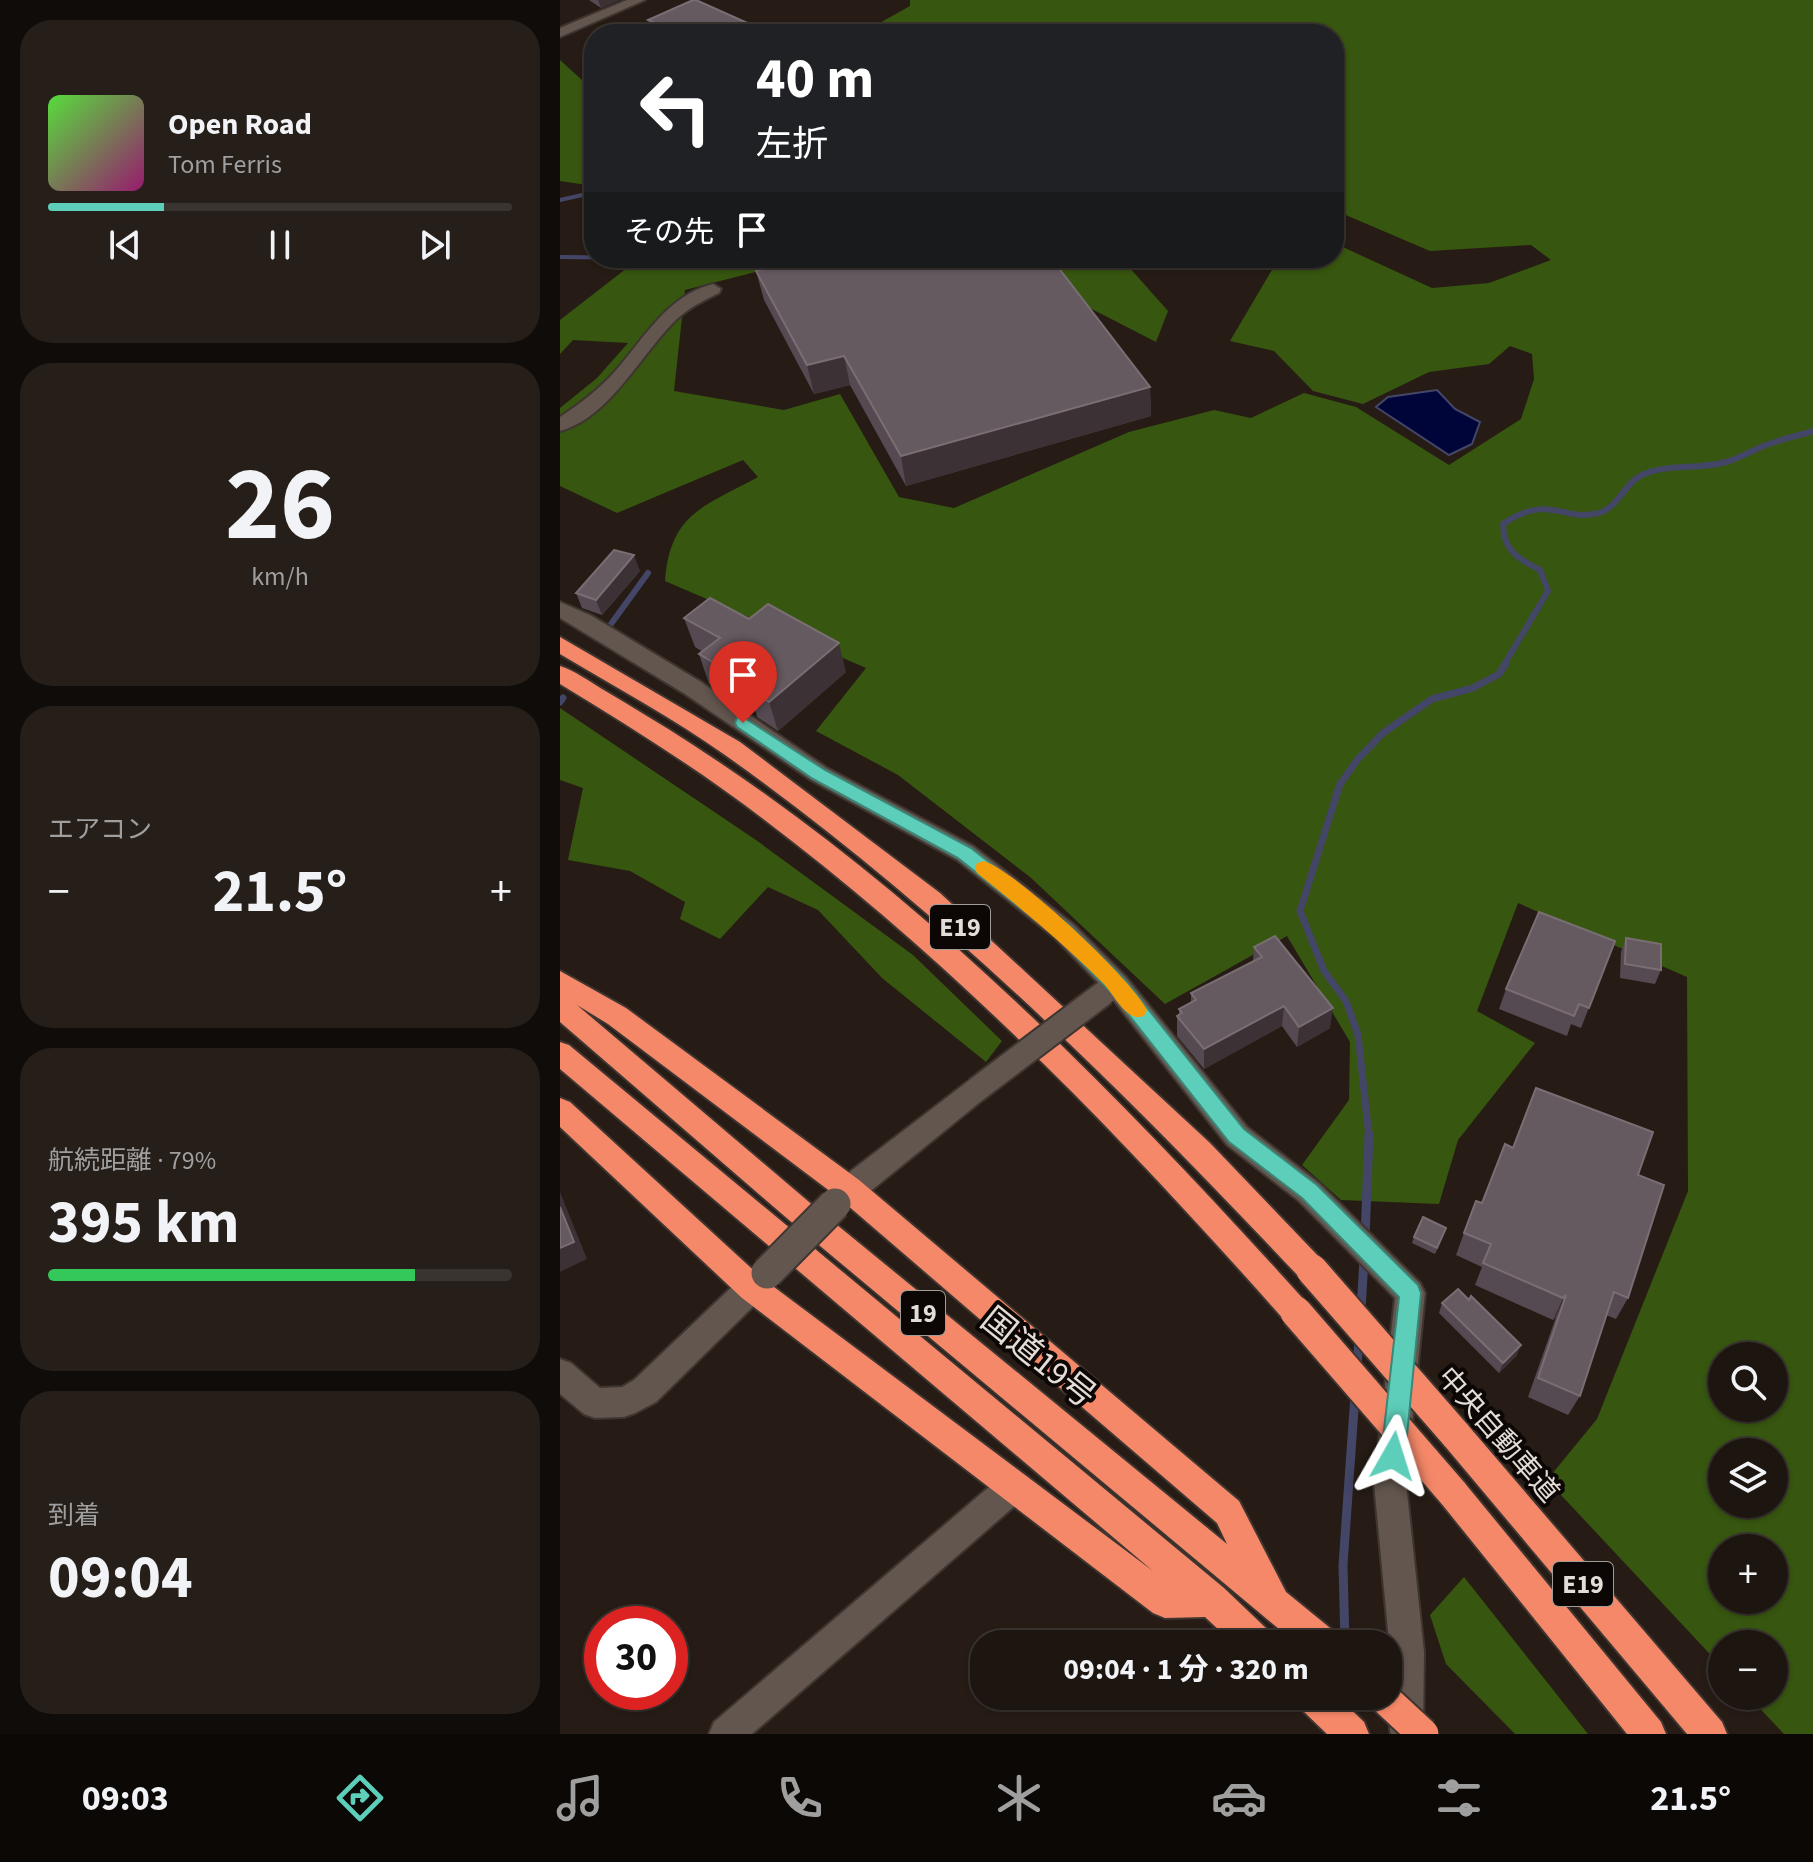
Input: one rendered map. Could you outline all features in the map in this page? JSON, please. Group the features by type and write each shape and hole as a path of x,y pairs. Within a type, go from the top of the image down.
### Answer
{"highway":[{"name":"中央自動車道","path":"560,644 732,748 931,900 1200,1152 1312,1270 1710,1734"},
{"name":"E19","path":"560,674 708,766 781,820 905,920 1014,1017 1156,1156 1296,1312 1452,1492 1649,1734"},
{"path":"560,982 617,1016 1228,1512 1283,1609"},
{"name":"国道19号","path":"560,1006 799,1211 1307,1630"},
{"name":"19","path":"560,1053 1212,1600 1243,1630"},
{"path":"560,1110 760,1280 1014,1486 1165,1601 1212,1600"},
{"path":"1327,1710 1352,1734"},
{"path":"1397,1710 1423,1734"}],"street":[{"path":"560,33 638,0"},
{"path":"560,425 581,412 623,374 664,319 685,302 713,289"},
{"path":"560,609 585,621 693,688 819,774 965,853 1064,931 1237,1136 1309,1192 1410,1293 1390,1483 1407,1652 1407,1734"},
{"path":"560,1374 595,1403 624,1402 645,1391 842,1196 1111,989"},
{"path":"726,1734 1014,1486"}],"green space":[{"path":"910,0 1813,0 1813,1734 1784,1734 1761,1710 1788,1710 1788,1630 1708,1630 1708,1652 1547,1480 1597,1419 1688,1191 1687,977 1518,903 1477,1011 1535,1043 1458,1140 1439,1204 1341,1200 1302,1165 1349,1100 1350,1042 1287,936 1165,1004 1030,877 898,775 816,731 866,668 665,581 668,558 683,526 707,505 758,477 743,460 617,513 560,486 560,408 597,378 628,343 573,340 560,354 560,320 627,268 771,268 685,290 674,391 784,410 840,394 899,497 954,508 1129,432 1214,410 1251,418 1304,393 1356,407 1449,465 1521,419 1534,379 1532,354 1510,346 1489,364 1429,372 1363,404 1313,391 1274,351 1230,341 1273,268 1344,268 1344,248 1432,288 1489,283 1551,260 1531,245 1430,251 1344,214 1344,24 878,24 910,6"},
{"path":"560,60 584,81 584,185 560,181"},
{"path":"1055,268 1130,268 1168,311 1156,342 1082,304"},
{"path":"560,708 756,840 913,955 1002,1041 986,1062 882,978 818,910 768,887 720,939 680,919 685,902 630,871 568,860 583,788 560,780"},
{"path":"1464,1577 1588,1734 1515,1734 1446,1664 1430,1615"}],"shaded area":[{"path":"1437,390 1455,409 1480,422 1472,444 1449,455 1376,407 1388,397"}],"building":[{"path":"696,0 750,24 657,24 648,20"},
{"path":"768,268 1059,268 1150,387 901,456 844,356 807,365 756,271"},
{"path":"614,550 634,555 596,600 576,593"},
{"path":"710,598 749,619 768,604 839,643 769,702 748,688 751,685 699,654 720,638 684,618"},
{"path":"1539,912 1615,941 1589,1008 1579,1004 1574,1016 1506,989"},
{"path":"1275,936 1333,1008 1299,1027 1284,1006 1204,1049 1177,1016 1182,1013 1179,1009 1196,1000 1191,993 1262,957 1254,947"},
{"path":"1626,938 1661,944 1661,970 1625,964"},
{"path":"1536,1088 1653,1132 1638,1175 1664,1185 1628,1298 1614,1292 1580,1396 1538,1378 1566,1295 1563,1298 1483,1263 1491,1244 1464,1233 1476,1201 1482,1203 1505,1144 1513,1148"},
{"path":"560,1207 574,1242 560,1248"},
{"path":"1423,1217 1446,1228 1437,1248 1414,1237"},
{"path":"1458,1289 1469,1300 1471,1296 1521,1345 1503,1363 1442,1303"}],"waterway":[{"path":"560,200 584,195"},
{"path":"560,257 584,257"},
{"path":"1504,665 1548,591 1540,570 1513,553 1506,541 1503,524 1534,510 1578,515 1602,512 1613,505 1636,478 1652,471 1726,462 1772,443 1813,431"},
{"path":"611,624 648,573"},
{"path":"1369,1135 1358,1035 1346,1001 1324,971 1300,911 1340,784 1358,759 1383,733 1432,699 1473,688 1499,674 1506,663"},
{"path":"560,702 563,698"},
{"path":"1365,1238 1369,1135"},
{"path":"1361,1310 1364,1259"},
{"path":"1357,1366 1359,1339"},
{"path":"1345,1630 1343,1565 1355,1395"}],"slow traffic":[{"path":"984,868 1064,931 1137,1010"}],"route":[{"path":"743,723 819,774 965,853 1064,931 1117,985 1237,1136 1309,1192 1410,1293 1393,1456"}]}
